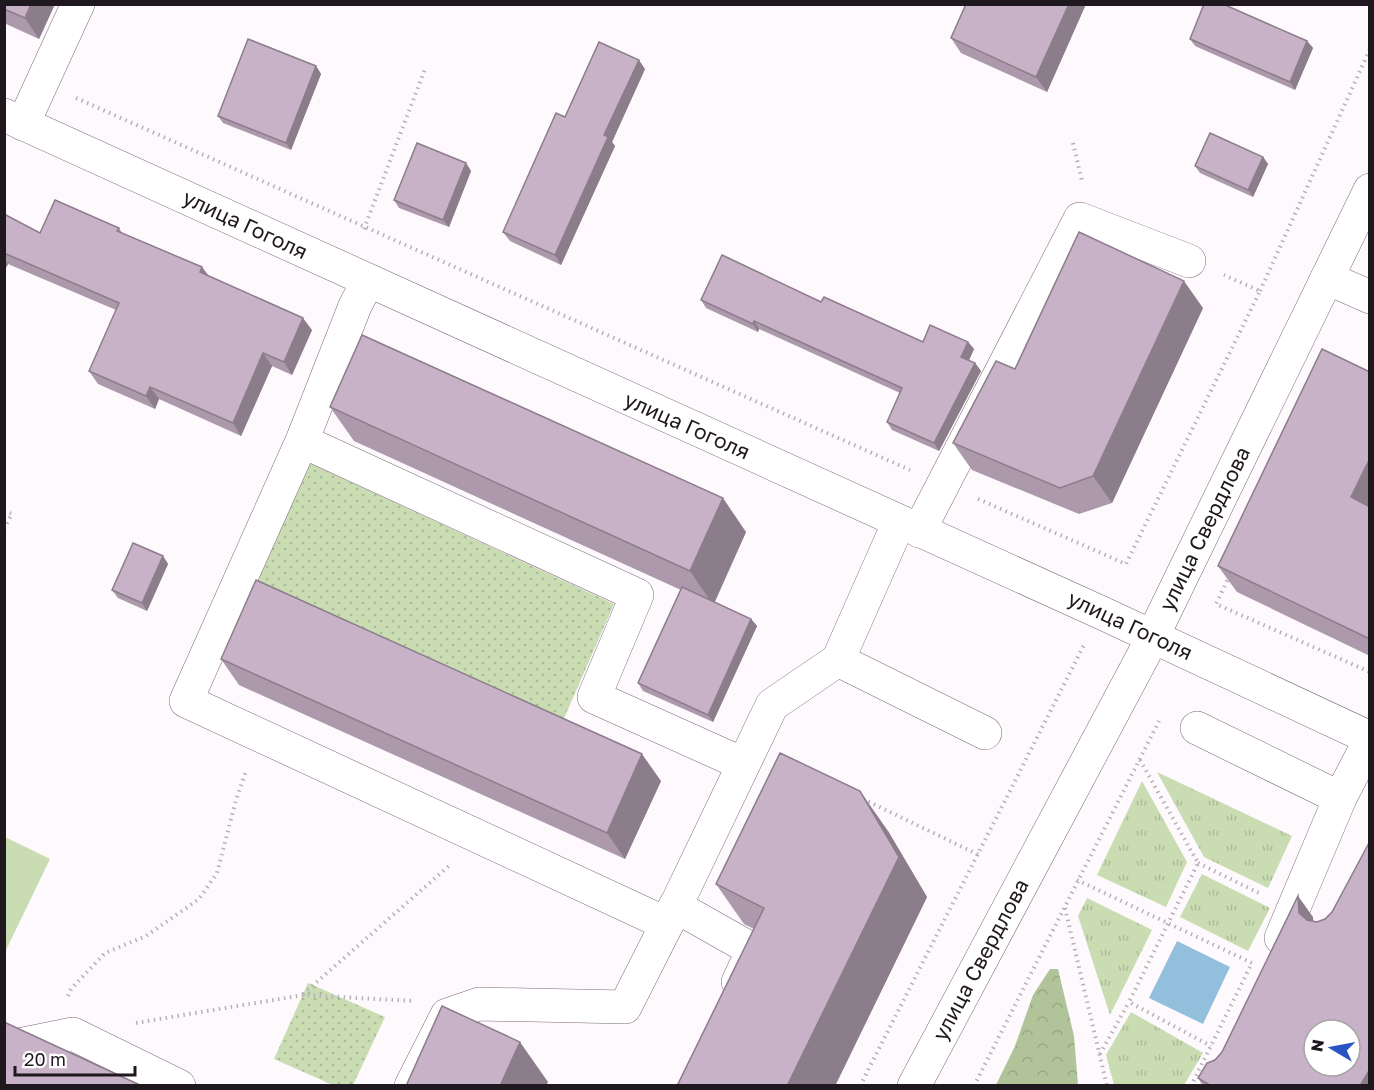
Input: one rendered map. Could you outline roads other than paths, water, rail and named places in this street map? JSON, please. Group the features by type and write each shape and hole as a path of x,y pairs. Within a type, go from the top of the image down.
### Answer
{"main road":[{"path":"14,119 42,83 78,4"},
{"name":"улица Гоголя","path":"14,119 1152,636 1370,739"},
{"name":"улица Свердлова","path":"914,1086 1152,636 1370,190"},
{"path":"411,1086 447,1015 479,1004 625,1007 772,705 838,660 909,526 944,484 1080,219 1189,261"},
{"path":"1327,278 1370,297"},
{"path":"368,281 355,306 302,441 186,701 481,838 753,951 723,1013"},
{"path":"302,441 638,595 594,697 743,764"},
{"path":"838,660 985,733"},
{"path":"1197,728 1340,798"},
{"path":"1260,960 1370,739"},
{"path":"4,1048 73,1034 179,1086"}],"water":[{"path":"1177,941 1230,967 1203,1024 1149,998"}]}
